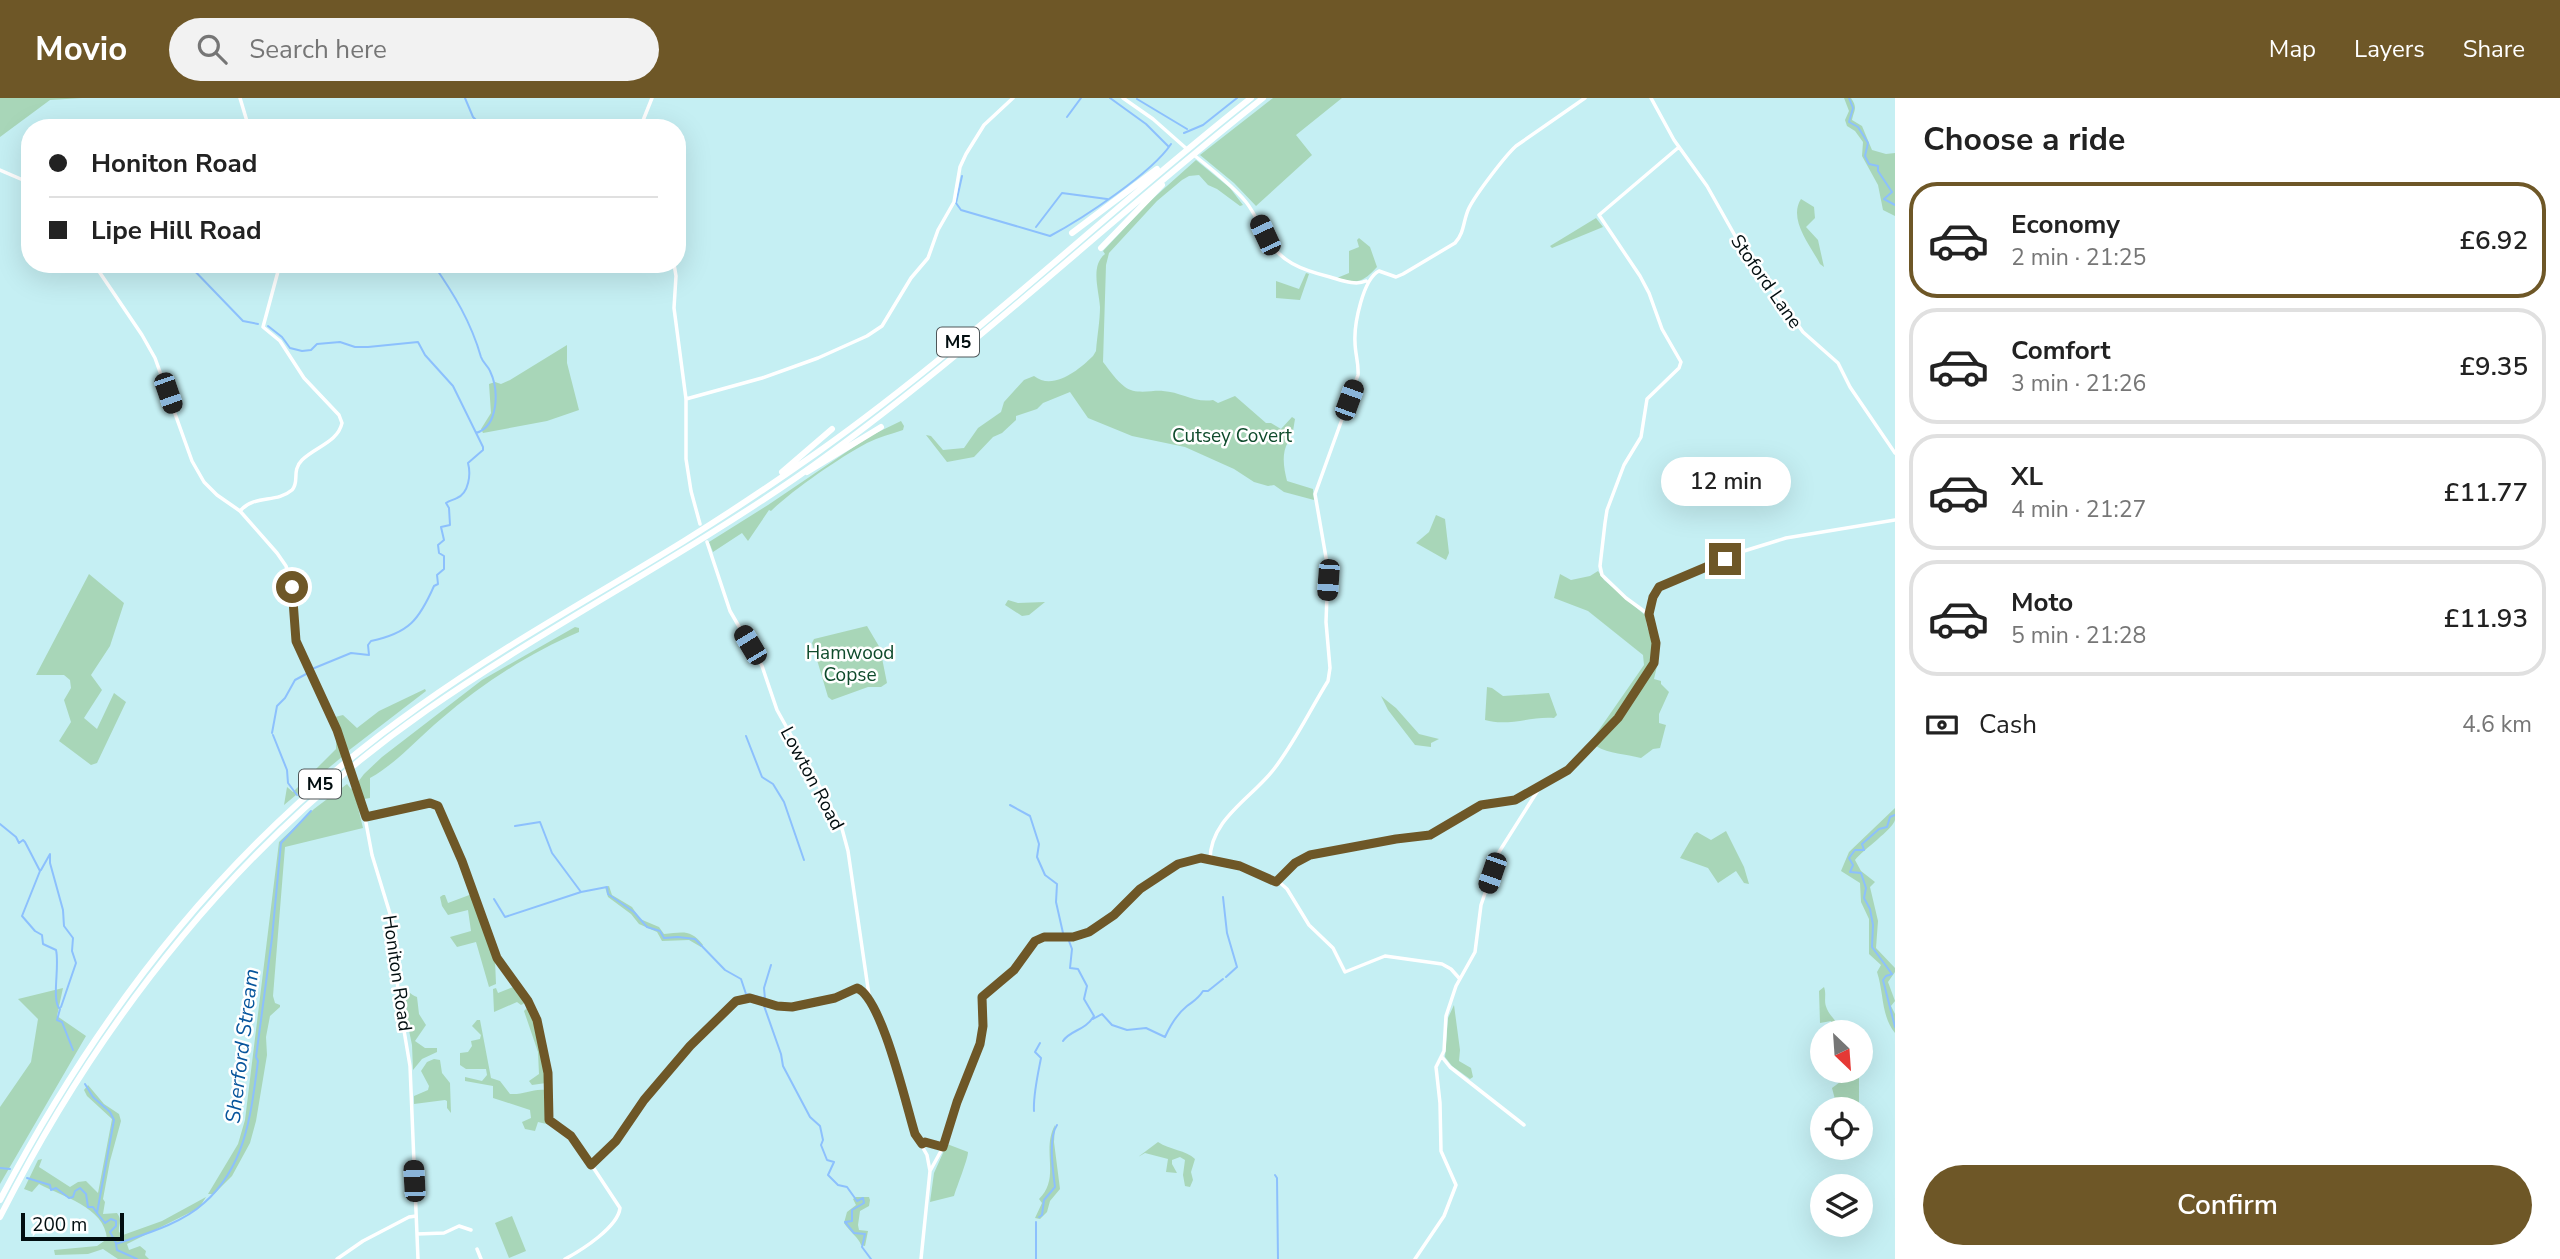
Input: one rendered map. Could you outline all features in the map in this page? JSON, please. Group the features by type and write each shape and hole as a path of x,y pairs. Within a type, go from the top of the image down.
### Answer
{"highway":[{"name":"M5","path":"0,1200 36,1132 82,1056 129,989 180,925 219,882 298,803 388,729 466,674 760,492 900,390 1251,98"},
{"name":"M5","path":"0,1217 49,1125 135,994 224,887 304,809 393,735 479,674 687,548 796,477 905,396 1263,98"},
{"name":"M5","path":"1072,233 1186,151"},
{"name":"M5","path":"1101,248 1174,170"},
{"name":"M5","path":"796,477 881,427"},
{"name":"M5","path":"760,492 832,429"}],"street":[{"path":"240,98 246,119"},
{"path":"644,119 652,98"},
{"path":"686,399 762,379 818,358 867,336 882,326 911,278 928,258 938,230 954,202 960,167 966,154 984,125 1013,98"},
{"path":"1123,98 1153,119 1234,188 1249,205 1270,244 1288,263 1316,274 1360,284 1365,289"},
{"path":"1360,284 1379,271 1396,277 1403,274 1455,243 1463,232 1469,208 1508,154 1586,98"},
{"name":"Stoford Lane","path":"1651,98 1679,148 1707,186 1738,241 1803,332 1839,363 1850,387 1895,453"},
{"path":"1649,614 1604,579 1601,566 1607,510 1630,453 1640,440 1647,399 1679,368 1681,362 1662,329 1640,276 1599,215 1679,148"},
{"path":"0,170 21,179"},
{"name":"Honiton Road","path":"99,273 155,358 196,470 211,489 240,511 286,566 292,587 296,641 327,703 342,745 366,817 375,865 395,930 398,995 410,1066 418,1259"},
{"path":"240,511 250,503 275,497 292,489 296,483 294,471 299,464 335,437 342,423 339,415 293,364 284,346 263,327 278,273"},
{"path":"676,273 674,307 686,399 687,466 700,524"},
{"path":"921,1259 930,1171 943,1147 980,1044 983,1026 981,1000 985,993 1014,970 1038,939 1048,936 1073,937 1089,932 1108,920 1137,891 1166,870 1201,858 1209,852 1221,825 1279,763 1328,681 1328,569 1315,494 1358,375 1359,362 1355,341 1368,280"},
{"path":"1415,1259 1444,1216 1456,1185 1441,1151 1440,1102 1435,1073 1437,1062 1442,1057 1447,1016 1459,978 1475,952 1481,905 1499,852 1540,788 1549,779 1572,766 1618,718 1645,679 1654,663 1657,649 1649,614 1653,597 1664,583 1744,551 1807,533 1895,520"},
{"name":"Lowton Road","path":"707,542 730,611 762,666 777,710 841,825 848,851 868,995 892,1052 915,1134 928,1155 930,1171"},
{"path":"1278,881 1295,863 1310,855 1430,835 1481,805 1515,800 1540,788"},
{"path":"1529,793 1535,794"},
{"path":"366,817 430,803 438,806 467,873 497,958 528,1001 537,1020 548,1073 549,1120 571,1136 620,1208 615,1222 583,1249 565,1259"},
{"path":"1209,852 1210,860"},
{"path":"1201,858 1240,866 1278,881 1287,888 1309,925 1333,948 1341,967 1347,972 1385,956 1438,963 1449,967 1459,978"},
{"path":"591,1165 616,1141 644,1100 690,1046 736,1001 750,998 777,1006 792,1007 835,998 859,988 866,981"},
{"path":"859,988 868,995"},
{"path":"1442,1057 1524,1125"},
{"path":"922,1144 925,1142 943,1147"},
{"path":"337,1259 363,1241 416,1216"},
{"path":"417,1234 444,1233 467,1225 471,1230"},
{"path":"477,1252 481,1259"}],"green space":[{"path":"0,98 82,98 50,100 0,137"},
{"path":"1273,98 1342,98 1296,135 1312,155 1256,206 1234,183 1200,155"},
{"path":"1844,98 1851,98 1853,101 1855,109 1852,120 1862,126 1872,150 1886,154 1895,153 1895,216 1883,210 1878,185 1862,156 1863,142 1855,131 1847,126 1845,120 1849,111"},
{"name":"Cutsey Covert","path":"1196,160 1230,188 1243,205 1240,206 1208,185 1199,175 1189,176 1157,201 1109,253 1106,265 1103,362 1122,384 1134,391 1170,392 1218,403 1235,396 1266,423 1281,429 1292,417 1295,419 1293,431 1286,433 1288,442 1284,456 1287,481 1313,489 1314,500 1284,492 1274,485 1254,482 1234,469 1185,447 1132,436 1088,418 1070,392 1043,403 1037,409 1016,416 1016,420 1002,433 993,437 974,457 947,462 926,435 931,436 943,450 964,448 978,428 1001,412 1004,402 1024,380 1034,376 1041,380 1057,380 1081,367 1093,356 1096,351 1100,312 1096,279 1100,259 1105,254 1103,251 1148,203"},
{"path":"1801,199 1814,207 1815,218 1806,227 1818,240 1824,267 1806,240 1799,223 1797,215"},
{"path":"1596,218 1603,227 1552,248 1550,246"},
{"path":"1359,238 1370,247 1377,267 1359,281 1337,278 1349,273 1349,251 1359,247"},
{"path":"1306,273 1309,274 1300,300 1276,298 1276,281 1299,289"},
{"path":"567,345 567,363 579,410 547,421 483,433 481,429 491,413 489,384 501,384 510,380"},
{"path":"901,421 903,430 856,449 769,510 748,541 742,533 713,552 709,542 870,436"},
{"path":"1436,515 1445,519 1449,553 1446,560 1416,543 1429,532"},
{"path":"1598,571 1604,580 1646,616 1653,648 1652,663 1657,666 1654,679 1661,681 1669,692 1659,714 1659,723 1666,725 1660,748 1653,749 1641,758 1601,749 1596,746 1594,737 1644,665 1643,655 1588,611 1554,598 1560,574 1571,580 1590,576"},
{"path":"89,574 124,603 110,646 91,675 102,690 84,718 97,729 114,693 126,702 97,763 91,765 59,741 71,722 64,700 71,688 70,680 64,675 36,675"},
{"path":"1008,600 1018,603 1045,602 1029,615 1022,616 1005,605"},
{"name":"Hamwood Copse","path":"867,626 880,648 887,683 832,700 828,697 812,643 814,639"},
{"path":"575,627 579,628 579,632 524,660 457,706 398,758 370,778 370,798 364,799 358,782 382,757 482,680"},
{"path":"1487,687 1503,696 1549,693 1557,715 1554,718 1511,722 1485,720"},
{"path":"425,689 426,691 348,751 335,717 343,715 357,728 379,711"},
{"path":"1381,696 1396,708 1419,734 1439,739 1431,743 1431,747 1415,745 1388,710"},
{"path":"336,734 343,756 284,805 287,787 293,792 336,749"},
{"path":"347,784 351,789 353,787 363,828 285,847 273,996 280,1007 270,1016 266,1037 267,1055 256,1121 250,1143 232,1176 214,1194 208,1194 238,1144 245,1120 279,842 314,809"},
{"path":"1895,808 1893,824 1855,860 1861,871 1875,882 1870,887 1878,921 1876,948 1895,968 1888,982 1895,1001 1891,1006 1895,1014 1895,1033 1883,1004 1877,972 1881,965 1869,954 1869,919 1861,902 1860,883 1841,871 1849,852"},
{"path":"1726,831 1744,867 1749,884 1744,883 1736,871 1718,883 1708,868 1680,858 1697,832 1711,840"},
{"path":"609,886 612,895 632,907 640,919 659,927 664,934 694,936 703,945 701,947 689,940 662,941 657,932 639,924 631,914 608,897 605,887"},
{"path":"472,894 495,960 496,984 489,987 476,942 457,947 450,937 471,931 468,910 448,915 440,897 445,895 448,903"},
{"path":"516,986 527,1002 521,1005 517,1002 494,1012 493,989 496,988 498,993"},
{"path":"400,987 417,997 419,1014 426,1025 415,1041 425,1048 437,1048 437,1052 422,1059 413,1070 412,1045"},
{"path":"1824,987 1825,1003 1835,1020 1820,1020 1819,991"},
{"path":"63,988 57,1016 86,1036 0,1184 0,1107 31,1062 38,1019 18,999"},
{"path":"1454,1005 1459,1061 1471,1068 1473,1077 1470,1079 1452,1066 1445,1057 1448,1018"},
{"path":"528,1007 539,1033 546,1083 532,1085 529,1081 539,1074 538,1052 524,1011"},
{"path":"480,1020 491,1078 500,1081 510,1094 546,1090 546,1117 551,1125 538,1122 535,1131 525,1129 522,1122 531,1118 530,1110 493,1098 493,1086 465,1081 465,1077 482,1081 487,1075 486,1069 466,1069 460,1065 460,1053 468,1052 472,1046 471,1041 480,1039 481,1035 472,1026"},
{"path":"440,1060 442,1073 450,1083 451,1113 445,1100 414,1104 414,1096 428,1090 429,1086 421,1071 427,1062"},
{"path":"1839,1083 1859,1083 1859,1097 1834,1097 1832,1088"},
{"path":"88,1085 104,1104 119,1114 121,1121 103,1199 103,1214 117,1213 119,1216 119,1232 123,1235 162,1221 206,1197 199,1208 127,1244 129,1250 140,1246 149,1259 118,1259 103,1249 88,1254 55,1255 54,1250 97,1246 107,1239 104,1228 90,1211 70,1198 39,1184 32,1192 24,1189 38,1160 42,1159 39,1167 70,1187 86,1181 98,1193 112,1119 87,1096 84,1090"},
{"path":"1055,1125 1054,1142 1060,1189 1040,1219 1035,1218 1042,1203 1039,1199 1049,1182 1051,1134"},
{"path":"1158,1142 1195,1159 1190,1187 1185,1186 1185,1160 1180,1157 1172,1160 1177,1173 1166,1172 1168,1159 1145,1153 1138,1157"},
{"path":"947,1144 968,1152 966,1160 954,1196 930,1202 934,1173"},
{"path":"869,1197 870,1200 869,1206 860,1211 858,1225 859,1230 868,1231 865,1246 861,1245 844,1223 847,1212 856,1205 853,1199"},
{"path":"512,1216 526,1251 509,1258 495,1223"}],"waterway":[{"path":"465,98 475,119"},
{"path":"1067,117 1081,98"},
{"path":"1110,98 1146,124 1168,146"},
{"path":"1184,133 1203,125 1237,98"},
{"path":"1849,98 1853,108 1849,122 1858,127 1868,143 1865,156 1869,164 1878,166 1878,171 1892,192 1884,199 1895,205"},
{"path":"1137,99 1187,129"},
{"path":"962,176 956,203 961,210 1050,236 1080,219 1133,181 1162,156 1171,144"},
{"path":"1036,227 1062,193 1107,199"},
{"path":"197,273 243,321 258,324"},
{"path":"439,273 461,309 493,379 496,397 493,415 484,429 476,433"},
{"path":"268,326 282,337 290,348 302,351 311,350 317,344 340,342 355,347 418,342 425,355 453,386 483,447 468,463 467,488 461,496 446,503 450,525 441,527 444,540 438,545 439,553 444,556 444,569 437,575 438,584 434,586 417,616 395,634 371,641 368,645 369,655 351,653 312,669"},
{"name":"Sherford Stream","path":"272,733 277,706 295,680 308,673"},
{"name":"Sherford Stream","path":"273,735 287,770 288,783 297,795"},
{"path":"746,736 762,777 773,784 784,802 804,860"},
{"path":"1010,805 1030,816 1039,844 1037,857 1045,875 1057,884 1056,902 1063,933"},
{"name":"Sherford Stream","path":"137,1259 117,1250 116,1244 162,1228 195,1210 218,1188 238,1156 249,1119 258,1061 256,1057 281,843 311,811"},
{"path":"1895,815 1890,817 1887,827 1879,829 1862,844 1864,850 1855,850 1849,858 1853,865 1850,872 1861,873 1866,888 1864,898 1870,909 1873,925 1872,947 1892,974 1883,980 1895,1027"},
{"path":"515,826 540,822 552,853 581,892 607,887 608,894 634,912 647,927 660,931 664,938 695,939 725,970 741,979 746,994 764,998"},
{"path":"0,824 16,837 19,843 23,840 25,842 40,871 22,916 42,935 43,944 56,950 56,999 60,1009 57,1020 62,1022 73,1050"},
{"path":"41,870 50,854 64,926 73,938 72,951 76,963 61,1007"},
{"path":"494,899 505,917 581,892"},
{"path":"1223,897 1227,933 1237,967 1226,977"},
{"path":"1063,1041 1094,1016 1084,999 1087,986 1078,969 1070,968 1072,949 1069,941"},
{"path":"765,999 764,988 771,965"},
{"path":"1093,1019 1102,1014 1112,1025 1127,1030 1146,1028 1165,1037 1183,1009 1203,991 1208,991 1223,979"},
{"path":"763,1003 783,1066 810,1117 820,1126 823,1140 821,1145 827,1160 834,1162 828,1175 838,1185 847,1187 857,1201 863,1198 864,1203 852,1210 852,1221 845,1222 854,1233 865,1234 862,1247 871,1259"},
{"path":"1034,1111 1041,1058 1035,1052 1040,1043"},
{"path":"85,1084 114,1120 97,1213 105,1223 111,1219 116,1221 116,1226 110,1232 116,1243"},
{"path":"1039,1217 1042,1215 1044,1200 1055,1187 1052,1146 1057,1125"},
{"path":"0,1168 10,1169"},
{"path":"1275,1175 1278,1259"},
{"path":"27,1178 50,1185 51,1190 56,1188 69,1198 80,1188 86,1194 88,1207 93,1207 97,1213"},
{"path":"1036,1222 1036,1259"}],"route":[{"path":"292,587 296,641 303,660 327,703 366,817 430,803 438,806 462,861 497,958 514,979 537,1020 548,1073 549,1120 571,1136 591,1165 616,1141 644,1100 690,1046 736,1001 741,998 763,999 777,1006 792,1007 835,998 857,988 868,995 892,1052 915,1134 922,1144 925,1142 943,1147 980,1044 983,1026 982,997 1014,970 1035,941 1044,937 1073,937 1089,932 1114,915 1137,891 1166,870 1188,860 1201,858 1233,863 1276,882 1295,863 1310,855 1430,835 1481,805 1515,800 1540,788 1549,779 1568,770 1618,718 1652,668 1656,643 1649,614 1653,597 1659,587 1725,559"}]}
